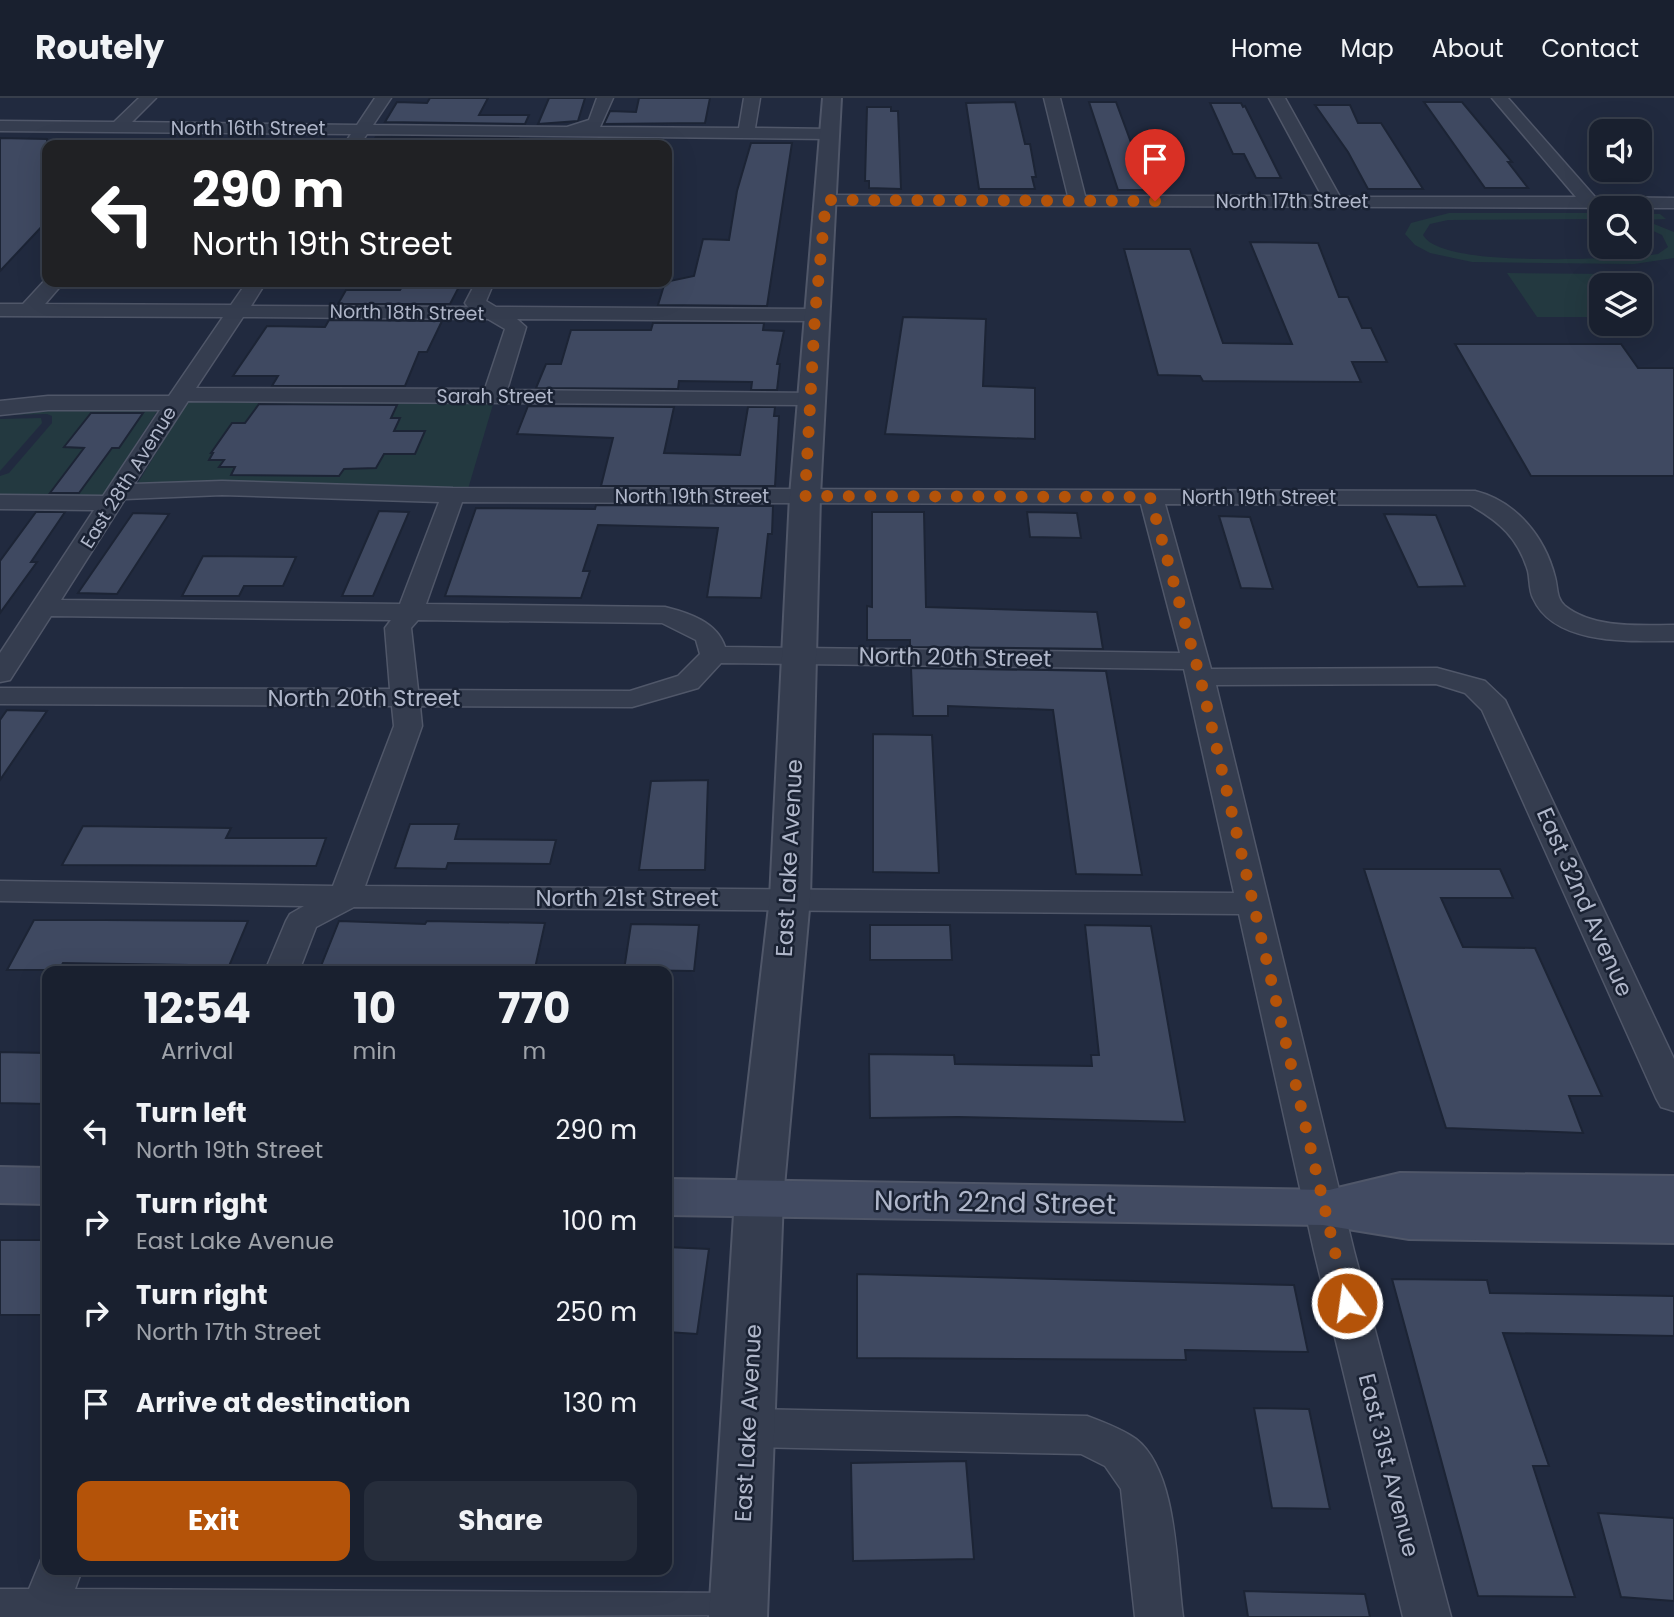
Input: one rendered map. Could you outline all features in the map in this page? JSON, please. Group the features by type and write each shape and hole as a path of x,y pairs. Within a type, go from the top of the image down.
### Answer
{"main road":[{"path":"0,1185 42,1186"},
{"name":"North 22nd Street","path":"1323,1207 1400,1191 1674,1194"},
{"name":"North 22nd Street","path":"672,1197 1323,1207 1409,1221 1674,1225"}],"street":[{"path":"118,127 148,98"},
{"path":"355,140 383,98"},
{"path":"548,140 551,135 596,122 605,98"},
{"path":"746,134 752,98"},
{"name":"East Lake Avenue","path":"738,1616 759,1198 790,898 797,654 810,398 832,98"},
{"path":"1052,98 1078,201"},
{"path":"1277,98 1334,202"},
{"path":"1500,98 1589,202"},
{"name":"North 16th Street","path":"0,125 831,134"},
{"name":"North 17th Street","path":"826,200 1589,202"},
{"name":"North 17th Street","path":"1652,202 1674,202"},
{"path":"29,310 50,287"},
{"name":"East 28th Avenue","path":"0,674 177,399 253,287"},
{"path":"483,287 475,303 516,327 494,396"},
{"name":"North 18th Street","path":"0,310 815,315"},
{"name":"Sarah Street","path":"0,408 48,403 177,399 494,396 810,398"},
{"name":"North 19th Street","path":"0,502 116,497 222,488 453,495 1475,498 1509,516 1528,539 1543,576 1546,598 1557,611 1584,626 1621,632 1674,633"},
{"path":"284,966 302,921 345,898 408,726 398,628 411,611 453,495"},
{"name":"East 31st Avenue","path":"1150,497 1197,669 1323,1207 1427,1617"},
{"path":"44,607 665,615 708,636 715,654"},
{"name":"North 20th Street","path":"0,696 632,699 688,682 715,654 797,654 1437,676 1475,687 1495,706"},
{"name":"East 32nd Avenue","path":"1495,706 1674,1098"},
{"name":"North 21st Street","path":"0,891 345,898 790,898 1253,904"},
{"path":"747,1429 1087,1435 1121,1453 1143,1484 1159,1617"},
{"path":"36,1602 738,1616"}],"shaded area":[{"path":"1449,213 1589,213 1589,219 1448,220 1430,224 1423,235 1436,245 1459,252 1522,259 1652,259 1652,255 1668,247 1662,235 1652,230 1652,223 1674,232 1674,258 1634,264 1472,262 1430,253 1415,245 1405,234 1411,223"},
{"path":"1652,214 1660,214 1666,219 1652,220"},
{"path":"1507,273 1589,274 1589,317 1537,317"},
{"path":"189,399 494,401 468,489 225,483 136,486"},
{"path":"46,408 159,408 102,497 0,496 0,476 9,473 52,423 52,416 0,415"},
{"path":"41,418 42,423 0,471 0,419"}],"building":[{"path":"430,98 488,98 479,115 529,115 525,124 385,122 397,102 427,103"},
{"path":"549,98 585,98 578,121 538,124"},
{"path":"639,98 710,98 705,123 604,124 610,111 636,112"},
{"path":"1015,102 1025,144 1030,144 1036,177 1032,177 1035,189 979,189 966,103"},
{"path":"1089,102 1116,102 1132,145 1156,190 1118,190"},
{"path":"1424,102 1462,102 1512,162 1508,162 1528,188 1485,188"},
{"path":"1210,103 1241,103 1245,106 1281,178 1256,178 1244,154 1233,154"},
{"path":"1315,105 1350,105 1358,123 1381,123 1423,189 1368,189 1348,152"},
{"path":"867,107 891,107 891,111 898,111 901,189 869,188 869,181 865,181"},
{"path":"376,137 518,138 517,140 374,140"},
{"path":"0,138 47,139 42,140 42,226 0,271"},
{"path":"576,139 664,140 575,140"},
{"path":"751,143 792,143 767,306 658,305 663,287 672,287 672,281 694,276 703,239 729,240 737,191"},
{"path":"1250,242 1318,243 1339,297 1348,297 1362,328 1371,328 1387,362 1352,362 1361,382 1203,381 1200,376 1158,375 1124,249 1190,249 1223,343 1292,344"},
{"path":"402,287 459,287 450,304 338,304 346,290 400,290"},
{"path":"903,317 986,319 983,386 1035,388 1035,439 885,434"},
{"path":"329,320 442,321 427,352 419,352 405,386 272,386 278,376 233,376 267,326 325,327"},
{"path":"653,323 764,323 763,330 784,331 777,364 780,364 777,390 751,390 752,382 679,381 678,389 536,388 546,364 561,364 571,330 651,330"},
{"path":"1455,344 1621,344 1638,368 1674,368 1674,476 1531,476"},
{"path":"259,404 397,405 391,418 400,418 394,431 425,431 415,454 384,454 376,468 344,469 339,476 231,475 235,467 219,467 224,460 209,460 211,453 232,423 245,423"},
{"path":"528,406 674,407 664,453 740,455 748,407 775,407 774,416 779,416 775,486 601,486 613,438 517,434"},
{"path":"91,413 143,413 119,448 112,448 79,493 50,493 84,448 64,447"},
{"path":"596,505 773,506 772,534 768,534 761,598 707,597 718,528 598,525 583,571 590,571 581,598 445,596 476,508 595,509"},
{"path":"379,511 409,512 373,596 342,596"},
{"path":"36,512 65,512 31,562 37,562 0,613 0,561"},
{"path":"872,512 924,512 926,607 1097,612 1103,649 910,647 910,640 867,640 867,606 872,607"},
{"path":"1027,512 1077,513 1081,538 1030,537"},
{"path":"133,513 169,514 117,594 78,593"},
{"path":"1384,514 1436,515 1465,586 1418,587"},
{"path":"1219,516 1250,517 1273,589 1241,588"},
{"path":"203,556 296,557 283,586 244,586 239,596 182,596"},
{"path":"911,668 1106,671 1142,875 1076,874 1053,710 948,706 948,716 913,716"},
{"path":"7,710 47,711 0,780 0,720"},
{"path":"873,734 932,735 939,873 873,872"},
{"path":"708,780 705,870 639,870 651,781"},
{"path":"410,824 459,824 455,839 556,840 550,864 448,863 446,869 395,868"},
{"path":"83,826 231,828 226,838 326,838 316,866 62,865"},
{"path":"1364,869 1500,869 1513,898 1441,898 1463,947 1535,948 1602,1096 1569,1096 1583,1133 1446,1128"},
{"path":"34,920 248,921 229,966 63,963 61,966 42,966 42,970 7,970"},
{"path":"339,921 425,924 427,921 545,923 535,966 321,966"},
{"path":"631,924 699,925 694,971 672,971 672,966 625,966"},
{"path":"870,925 950,925 952,960 870,960"},
{"path":"1085,925 1151,926 1185,1122 958,1117 870,1118 869,1054 954,1055 955,1064 1092,1066 1091,1055 1099,1055"},
{"path":"0,1052 42,1053 42,1104 0,1103"},
{"path":"0,1240 42,1240 42,1315 0,1315"},
{"path":"672,1247 709,1249 697,1334 672,1332"},
{"path":"857,1274 1294,1285 1308,1352 1185,1350 1186,1360 857,1358"},
{"path":"1392,1279 1487,1280 1490,1293 1674,1296 1674,1336 1503,1333 1549,1466 1533,1466 1575,1597 1478,1596"},
{"path":"1254,1408 1309,1409 1330,1509 1272,1508"},
{"path":"966,1461 974,1559 853,1561 851,1463"},
{"path":"1598,1513 1674,1518 1674,1601 1621,1597"},
{"path":"1244,1591 1365,1594 1370,1617 1248,1617"}],"route":[{"path":"1155,201 826,200 815,315 805,496 1150,497 1200,677 1347,1303"}]}
